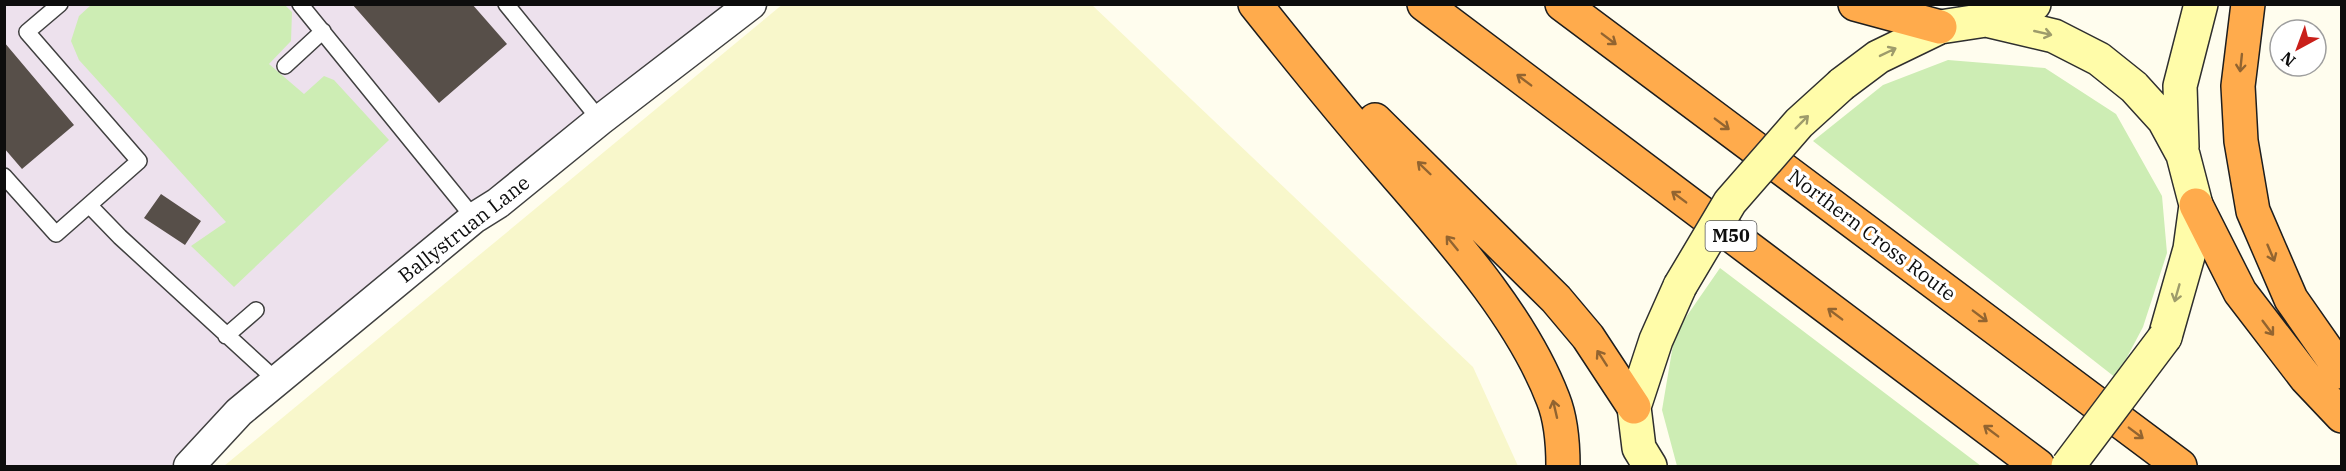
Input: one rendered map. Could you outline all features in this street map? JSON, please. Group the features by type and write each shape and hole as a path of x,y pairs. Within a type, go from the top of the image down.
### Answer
{"highway":[{"path":"1255,4 1489,288 1527,347 1554,400 1563,446 1563,466"},
{"path":"1262,4 1556,299 1588,337 1634,407"},
{"name":"M50","path":"1424,4 2038,466"},
{"name":"Northern Cross Route","path":"1562,4 2180,466"},
{"path":"1855,4 1940,27"},
{"path":"2248,4 2238,86 2241,141 2253,211 2291,299 2342,372"},
{"path":"2196,205 2240,292 2306,378 2342,416"}],"main road":[{"path":"1641,460 1634,407 1656,340 1680,286 1730,202 1799,123 1842,84 1878,57 1940,27 1986,20 2034,4"},
{"path":"2068,466 2165,337 2190,249 2196,205 2183,155 2180,86 2201,4"},
{"path":"1986,20 2054,36 2098,59 2134,87 2164,120 2183,155"}],"street":[{"name":"Ballystruan Lane","path":"189,466 239,412 474,218 498,203 600,120 751,4"}],"lane":[{"path":"4,176 56,234 139,161 27,32 60,4"},
{"path":"300,4 474,218"},
{"path":"506,4 600,120"},
{"path":"285,66 323,31"},
{"path":"89,205 120,237 277,381"},
{"path":"226,336 256,310"}],"shaded area":[{"path":"4,5 751,5 189,466 5,466"}],"green space":[{"path":"783,4 1092,5 1473,367 1518,466 224,466"},
{"path":"91,5 285,5 292,12 291,41 269,64 304,94 324,76 334,80 389,140 234,287 191,246 226,222 79,60 71,41 79,16"},
{"path":"1948,60 2045,68 2116,114 2162,196 2167,253 2143,327 2116,378 1813,141 1883,85"},
{"path":"1720,268 1981,466 1677,466 1662,410 1675,333"}],"building":[{"path":"352,4 472,4 507,44 439,103"},
{"path":"4,42 74,125 22,169 4,148"},
{"path":"161,194 201,221 185,245 144,218"}]}
